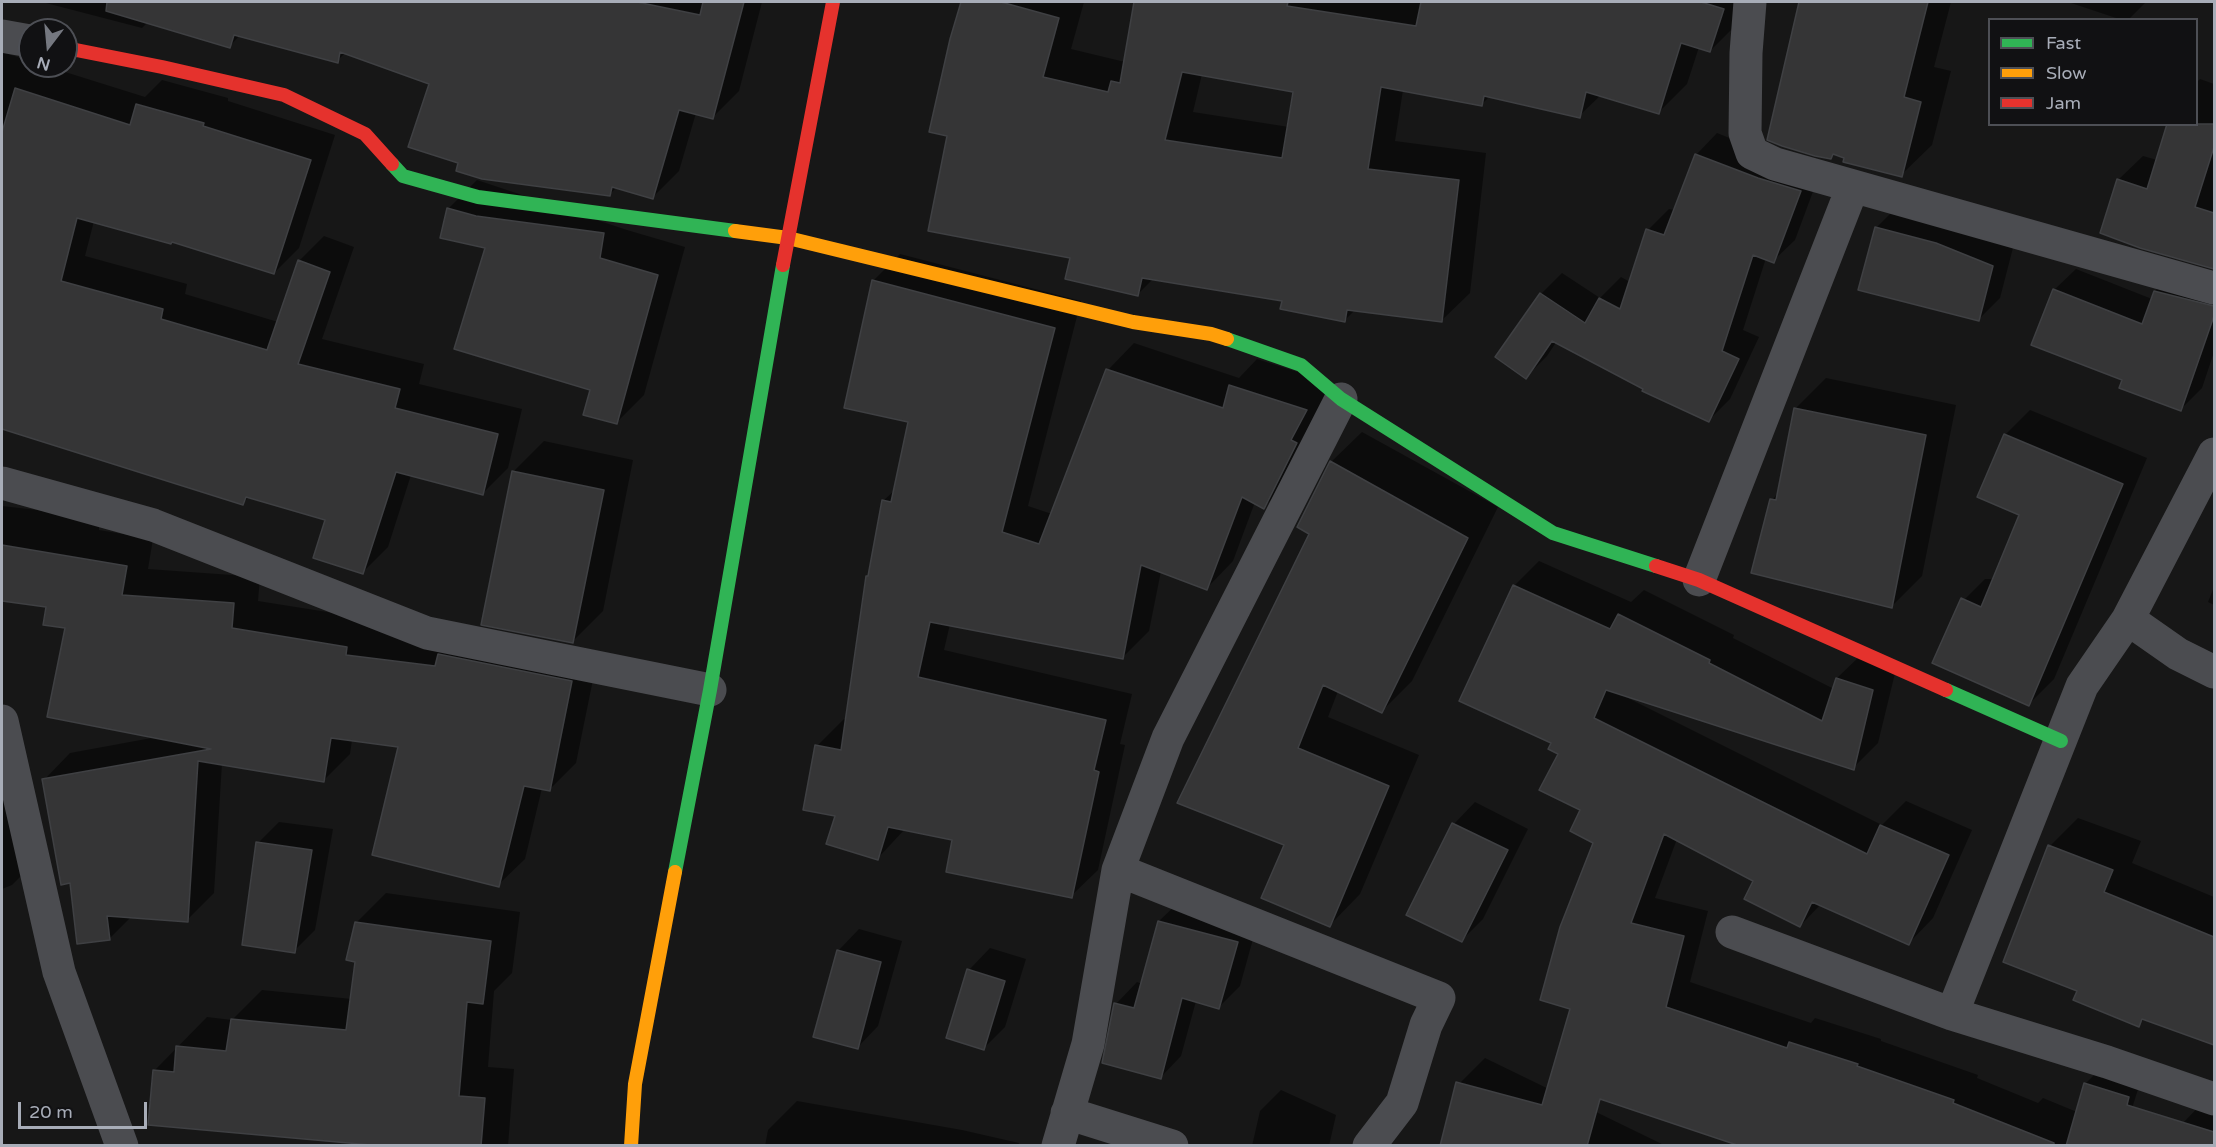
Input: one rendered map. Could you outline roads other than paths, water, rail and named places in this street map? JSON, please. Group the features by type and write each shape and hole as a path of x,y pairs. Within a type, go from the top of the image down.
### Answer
{"street":[{"path":"631,1146 635,1083 710,690 788,238 833,2"},
{"path":"1750,2 1746,53 1745,134 1752,153 1775,164 2214,288"},
{"path":"2,36 18,39"},
{"path":"78,50 162,67 284,96 364,134 403,176 478,197 788,238 1133,322 1211,334 1301,365 1341,399 1553,533 1699,580 2061,741"},
{"path":"1699,580 1853,186"},
{"path":"1058,1146 1088,1044 1118,870 1168,738 1341,399"},
{"path":"1952,1014 2082,686 2128,619 2214,454"},
{"path":"2,483 153,525 427,633 710,690"},
{"path":"2128,619 2178,654 2214,672"},
{"path":"2,722 59,972 122,1146"},
{"path":"1118,870 1439,998 1426,1025 1402,1103 1368,1146"},
{"path":"1732,932 1952,1014 2108,1062 2214,1099"},
{"path":"1067,1113 1172,1146"}]}
